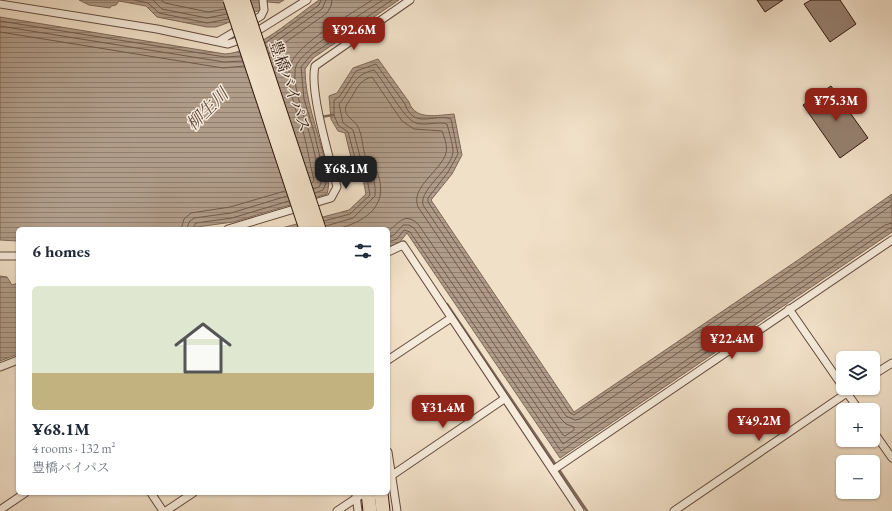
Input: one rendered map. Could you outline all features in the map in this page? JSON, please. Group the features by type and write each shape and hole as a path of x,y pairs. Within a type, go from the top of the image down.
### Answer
{"highway":[{"name":"豊橋バイパス","path":"230,0 305,227"},
{"name":"豊橋バイパス","path":"243,0 318,227"},
{"path":"360,495 370,511"},
{"path":"381,495 383,511"}],"street":[{"path":"219,41 261,16 264,10 263,0"},
{"path":"0,4 219,41 228,44 246,38 307,0"},
{"path":"235,227 331,198 337,187 319,112 313,76 315,66 410,0"},
{"path":"554,470 892,240"},
{"path":"390,251 403,245 504,399 554,470 580,511"},
{"path":"0,256 16,256"},
{"path":"789,309 836,376"},
{"path":"390,359 451,318"},
{"path":"0,367 16,361"},
{"path":"880,371 892,363"},
{"path":"674,511 837,395"},
{"path":"397,511 390,477 504,399"},
{"path":"880,441 892,458"},
{"path":"0,510 23,495"},
{"path":"153,495 165,511 190,495"},
{"path":"337,511 360,495"},
{"path":"358,511 360,495"}],"water":[{"path":"79,0 284,0 279,3 268,2 260,10 241,18 216,27 207,27 157,17 146,6 119,1 116,5 111,6 110,8 89,5"},
{"name":"柳生川","path":"319,0 399,0 313,58 305,69 309,102 328,176 329,185 327,194 233,222 197,227 16,227 16,241 0,240 0,17 225,54 237,52 250,47 262,41"},
{"path":"378,59 416,112 428,116 454,114 462,155 452,174 431,200 574,412 801,258 892,194 892,232 560,458 407,233 399,243 390,246 390,227 285,227 349,210 366,194 362,174 355,174 345,133 338,131 331,119 329,96 337,93 353,68"},
{"path":"0,276 7,277 12,285 16,284 16,355 0,361"}],"building":[{"path":"757,0 783,0 765,12"},
{"path":"811,0 840,0 856,24 830,42 804,4"},
{"path":"831,86 868,138 840,158 803,105"}],"waterway":[{"path":"321,117 333,115"},
{"path":"447,304 587,511"}]}
